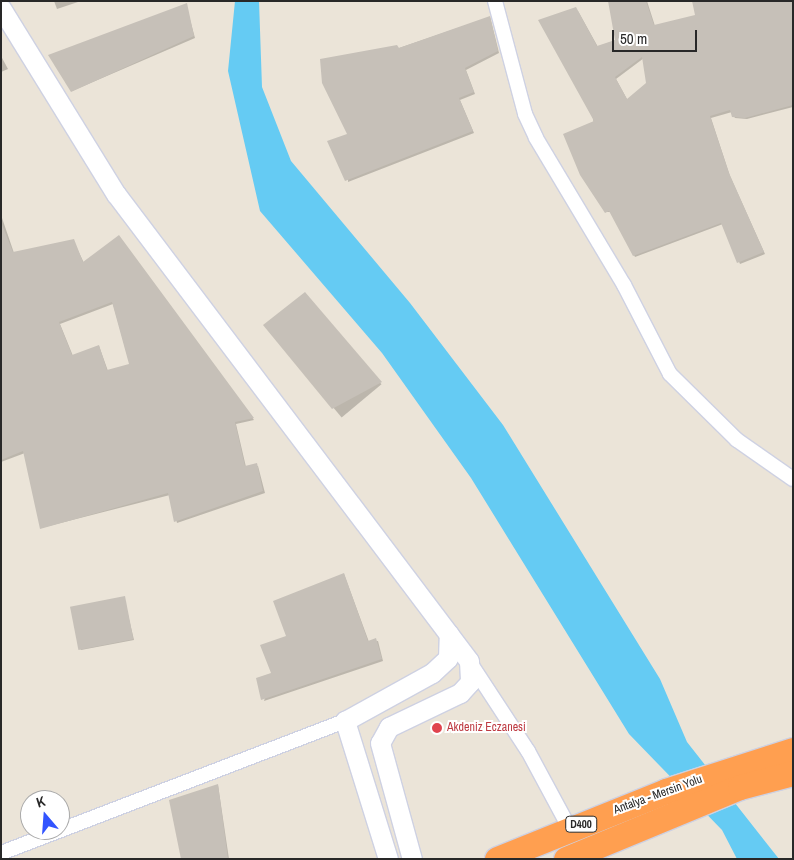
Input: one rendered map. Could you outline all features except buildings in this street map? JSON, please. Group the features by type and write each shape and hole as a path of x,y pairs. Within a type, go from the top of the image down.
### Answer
{"highway":[{"name":"Antalya - Mersin Yolu","path":"497,859 570,829 670,802 735,778 793,750"},
{"name":"Antalya - Mersin Yolu","path":"735,778 793,773"},
{"name":"Antalya - Mersin Yolu","path":"566,859 670,802"}],"street":[{"path":"495,1 524,114 536,138 624,285 670,374 738,440 793,479"},
{"path":"1,8 116,194 209,322 469,661 528,751 570,829"},
{"path":"1,853 346,721 432,673 448,658 449,634"},
{"path":"412,859 380,743 390,727 460,693 470,682 469,661"},
{"path":"346,721 388,859"}],"water":[{"path":"235,1 259,1 262,87 291,161 410,303 503,425 660,679 687,742 779,859 737,859 722,830 629,734 471,478 382,353 260,211 228,71"}],"place":[{"name":"Akdeniz Eczanesi","path":"437,728"}]}
